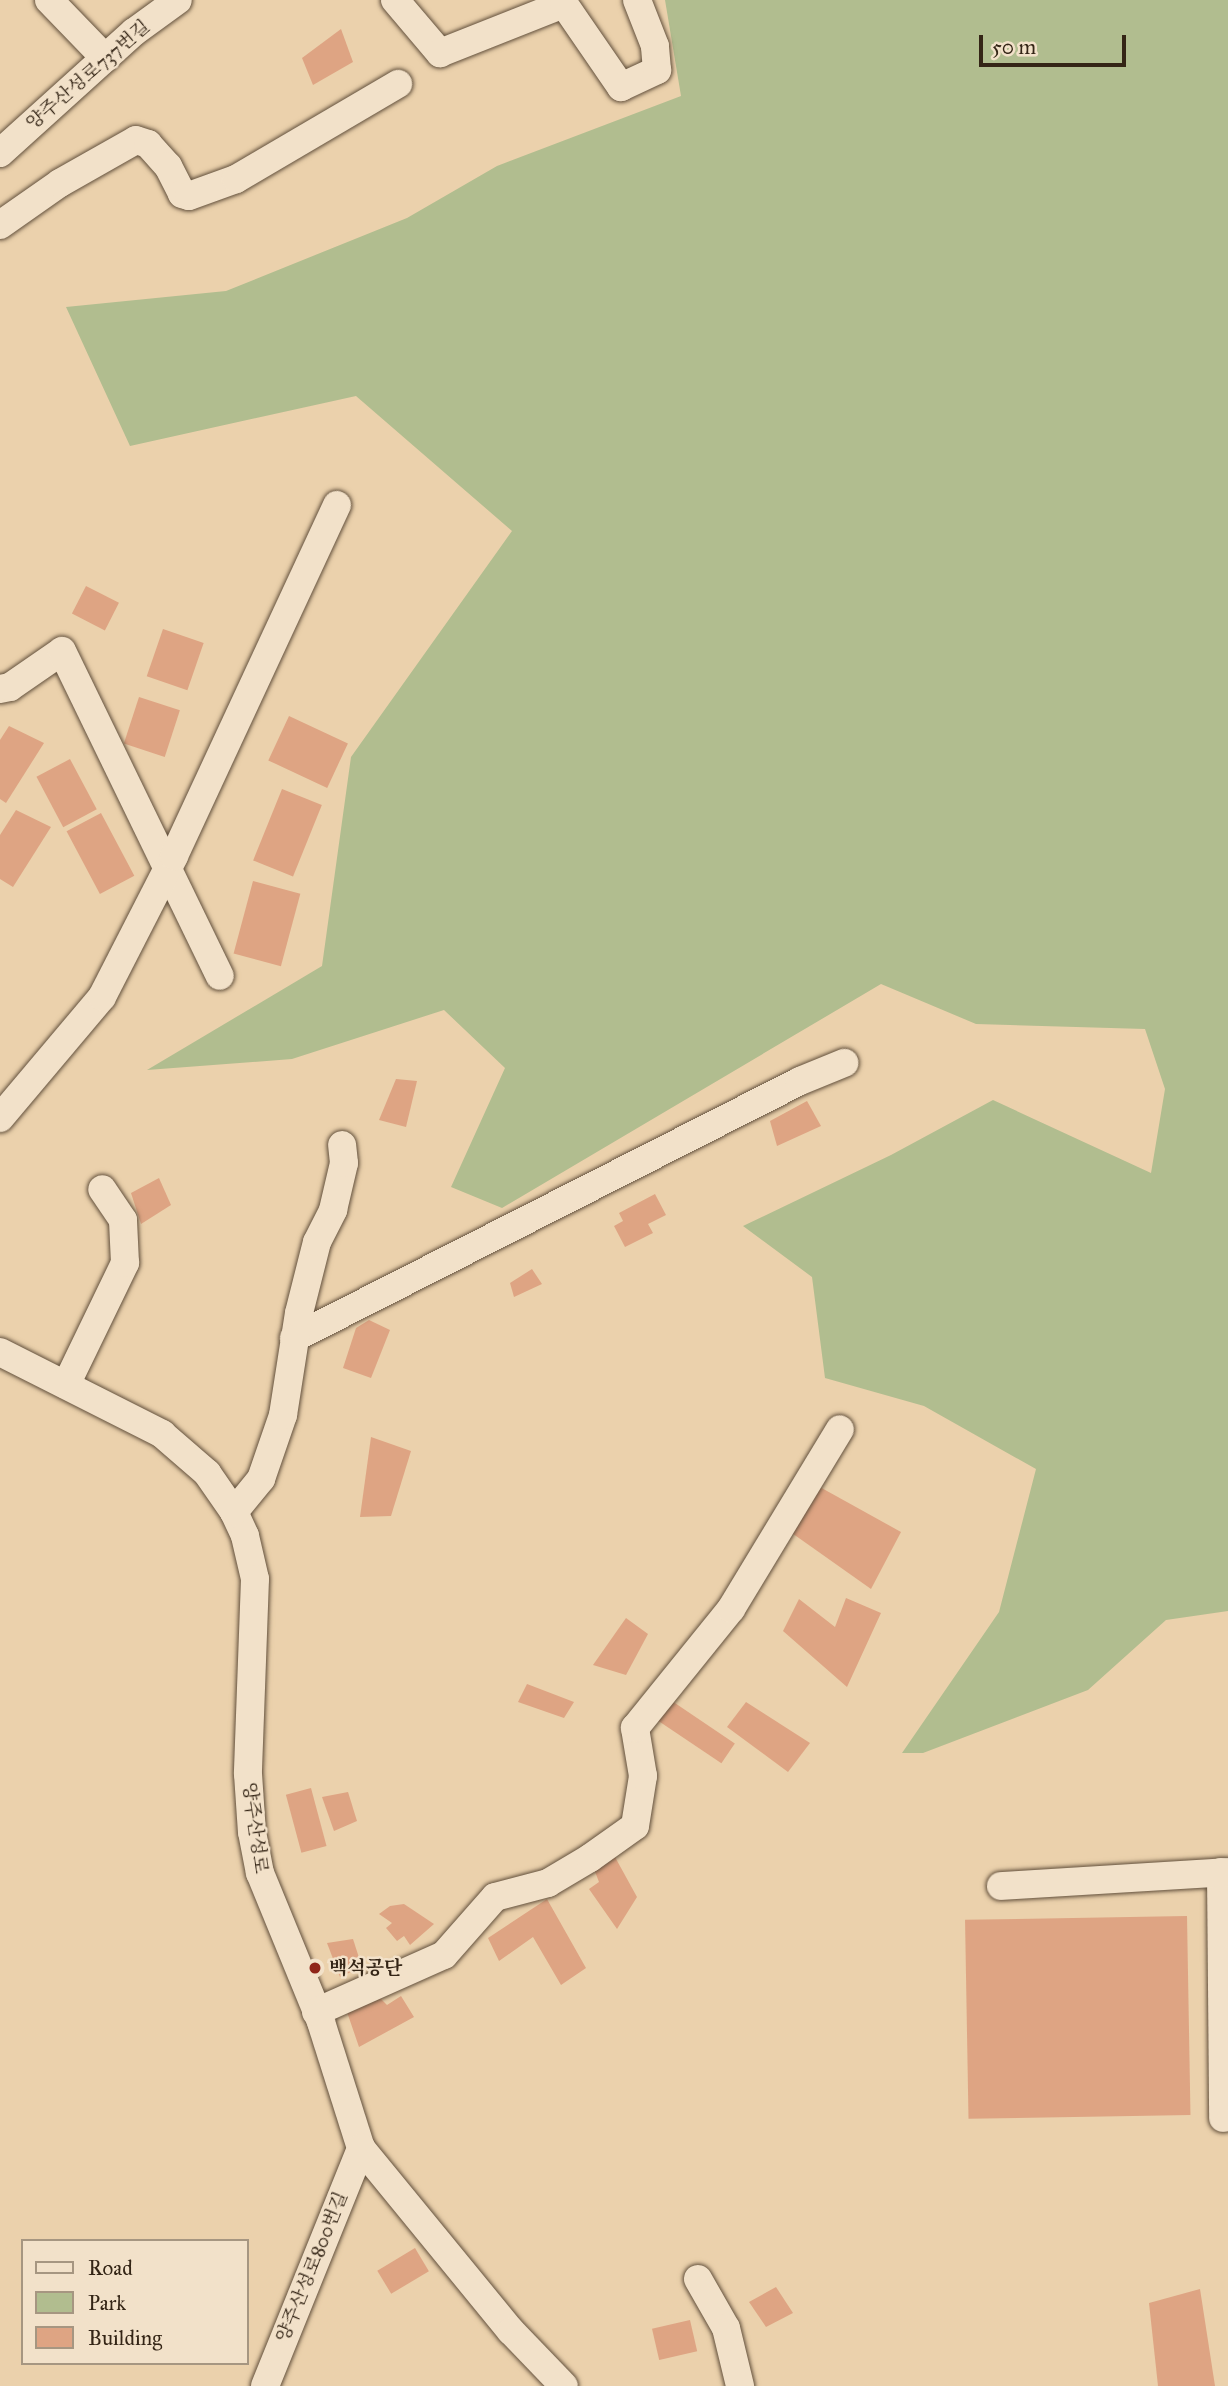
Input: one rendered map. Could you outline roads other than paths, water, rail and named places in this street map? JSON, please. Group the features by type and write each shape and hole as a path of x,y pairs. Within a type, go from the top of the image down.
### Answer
{"street":[{"path":"49,0 105,58"},
{"name":"양주산성로737번길","path":"0,153 134,32 178,0"},
{"path":"395,0 440,53 564,4 621,87 639,81 657,70 655,46 637,0"},
{"path":"0,225 60,183 136,141 148,144 169,166 182,194 189,196 236,179 398,84"},
{"path":"0,1118 102,997 167,872 337,505"},
{"path":"0,689 10,687 62,651 167,872 220,976"},
{"path":"294,1338 800,1081 844,1063"},
{"path":"234,1512 261,1479 283,1415 294,1338 317,1242 333,1210 344,1163 342,1145"},
{"path":"66,1385 125,1263 123,1220 102,1189"},
{"name":"양주산성로","path":"0,1352 162,1434 207,1473 234,1512 245,1536 255,1580 248,1774 252,1832 268,1900 341,2078 361,2148 511,2331 564,2386"},
{"path":"316,2012 444,1955 495,1898 548,1883 590,1858 635,1826 643,1776 635,1728 731,1609 839,1429"},
{"path":"1001,1886 1224,1872 1223,2118"},
{"name":"양주산성로800번길","path":"265,2386 361,2148"},
{"path":"331,2221 346,2199 360,2195 374,2193 402,2201"},
{"path":"698,2279 726,2328 740,2386"}],"place":[{"name":"백석공단","path":"315,1968"}]}
